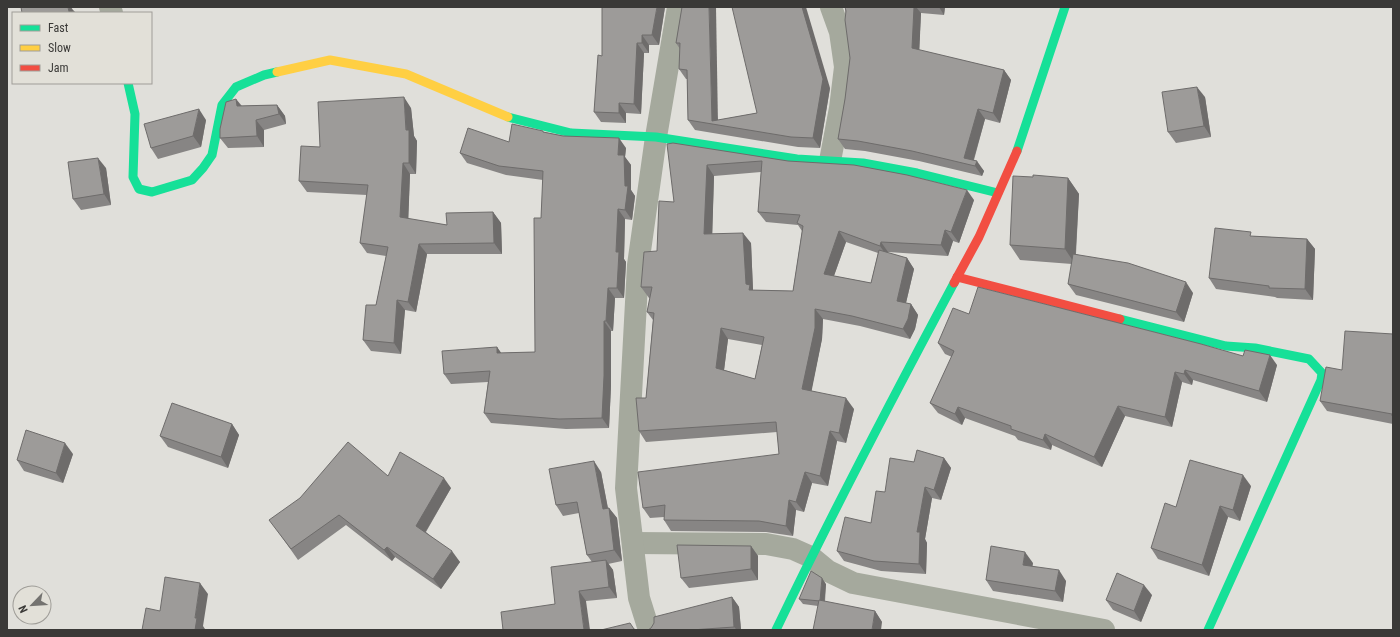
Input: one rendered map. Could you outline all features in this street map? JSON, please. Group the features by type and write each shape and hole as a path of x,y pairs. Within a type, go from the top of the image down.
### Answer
{"street":[{"path":"649,630 639,598 626,488 638,265 656,137 678,7"},
{"path":"830,161 840,108 845,67 840,32 831,7"},
{"path":"776,630 811,557 979,237 1016,154 1065,7"},
{"path":"128,84 135,114 133,177 139,189 152,192 192,180 203,168 212,155 222,105 236,87 264,75 330,60 406,74 512,119 571,133 656,137 798,159 863,163 910,172 998,193"},
{"path":"957,277 1226,346 1255,348 1309,359 1322,373 1321,380 1208,630"},
{"path":"633,543 766,544 793,549 811,557 828,571 852,583 1104,630"}],"building":[{"path":"21,7 68,7 69,12 22,12"},
{"path":"602,7 657,7 652,35 642,35 642,43 637,43 634,104 619,103 619,113 594,112 598,55 602,56"},
{"path":"682,7 709,7 712,121 757,113 732,7 802,7 823,79 813,138 791,137 688,120 687,70 679,69 680,43 676,43"},
{"path":"845,7 914,7 912,48 1004,70 993,113 978,109 964,158 977,161 975,166 912,151 858,141 838,139 850,58 845,20"},
{"path":"1197,87 1204,126 1168,132 1162,92"},
{"path":"404,97 406,130 409,130 409,163 403,163 400,217 447,225 446,213 493,212 494,243 419,244 408,302 397,300 394,343 363,340 366,305 376,305 388,247 360,243 368,185 299,181 301,146 320,147 318,102"},
{"path":"236,99 237,106 277,105 279,114 256,120 257,136 220,138 220,129 226,102"},
{"path":"199,109 193,136 151,148 144,124"},
{"path":"512,124 563,136 619,138 618,155 624,155 625,186 628,186 625,210 618,209 616,252 619,252 617,288 608,288 606,321 604,321 602,418 559,419 484,413 490,371 444,374 442,351 497,347 497,353 535,352 534,218 541,218 543,171 499,166 460,153 468,128 509,142"},
{"path":"673,143 788,161 854,165 907,175 967,190 951,232 945,230 941,245 881,242 880,246 839,231 824,274 871,283 879,250 907,258 897,301 911,304 908,319 903,329 852,316 815,309 815,328 802,389 846,398 839,433 830,431 820,476 805,472 796,502 789,500 786,526 759,521 664,520 665,505 643,508 638,472 779,454 776,422 639,431 636,398 646,398 654,313 647,312 652,287 641,287 644,252 657,251 659,201 674,202 667,144","holes":["762,161 758,212 800,215 797,223 803,226 793,291 749,290 750,285 746,284 743,233 704,234 707,165","721,328 764,337 755,379 716,368"]},
{"path":"98,158 104,194 73,199 68,162"},
{"path":"1033,175 1068,178 1065,249 1010,245 1013,176 1033,177"},
{"path":"1215,228 1251,232 1250,236 1307,239 1305,289 1269,288 1269,286 1209,278"},
{"path":"1073,254 1128,263 1186,282 1176,312 1068,284"},
{"path":"978,287 1243,356 1245,350 1270,355 1259,391 1185,370 1184,374 1175,372 1165,417 1118,406 1094,457 1045,434 1043,440 1011,429 1011,426 958,407 955,414 930,403 954,351 938,343 953,308 969,314"},
{"path":"1345,331 1393,334 1393,416 1392,414 1320,401 1326,367 1342,370"},
{"path":"172,403 232,424 221,457 160,436"},
{"path":"26,430 65,443 56,473 17,460"},
{"path":"348,442 388,476 400,452 444,478 416,526 452,551 433,579 387,547 384,550 339,515 291,549 269,520 300,498"},
{"path":"917,450 944,458 934,490 925,487 917,532 920,532 919,564 874,561 837,551 845,517 871,523 876,491 885,492 890,458 914,462"},
{"path":"1190,460 1243,475 1233,510 1220,506 1202,565 1151,548 1165,503 1176,507"},
{"path":"594,461 603,509 609,508 614,550 587,555 577,502 556,505 549,469"},
{"path":"677,545 751,546 751,569 681,578"},
{"path":"991,546 1025,552 1023,565 1059,570 1055,591 986,580"},
{"path":"606,560 609,587 579,591 584,630 503,630 501,612 555,604 551,567"},
{"path":"811,571 822,578 820,601 799,599"},
{"path":"1117,573 1144,585 1134,611 1106,600"},
{"path":"165,577 200,583 195,618 197,618 195,630 142,630 146,608 160,611"},
{"path":"732,597 734,627 691,630 648,630 654,623 654,617"},
{"path":"819,600 875,611 872,630 813,630"},
{"path":"630,623 636,630 601,630"}],"traffic: fast":[{"path":"1017,151 1065,7"},
{"path":"128,84 135,114 133,177 139,189 152,192 192,180 212,155 222,105 236,87 264,75 277,72"},
{"path":"508,117 571,133 656,137 797,159 863,163 917,173 998,193"},
{"path":"776,630 863,455 954,283"},
{"path":"1120,319 1226,346 1255,348 1309,359 1322,373 1321,380 1208,630"}],"traffic: slow":[{"path":"277,72 330,60 406,74 508,117"}],"traffic: jam":[{"path":"954,283 979,237 1017,151"},
{"path":"957,277 1120,319"}]}
